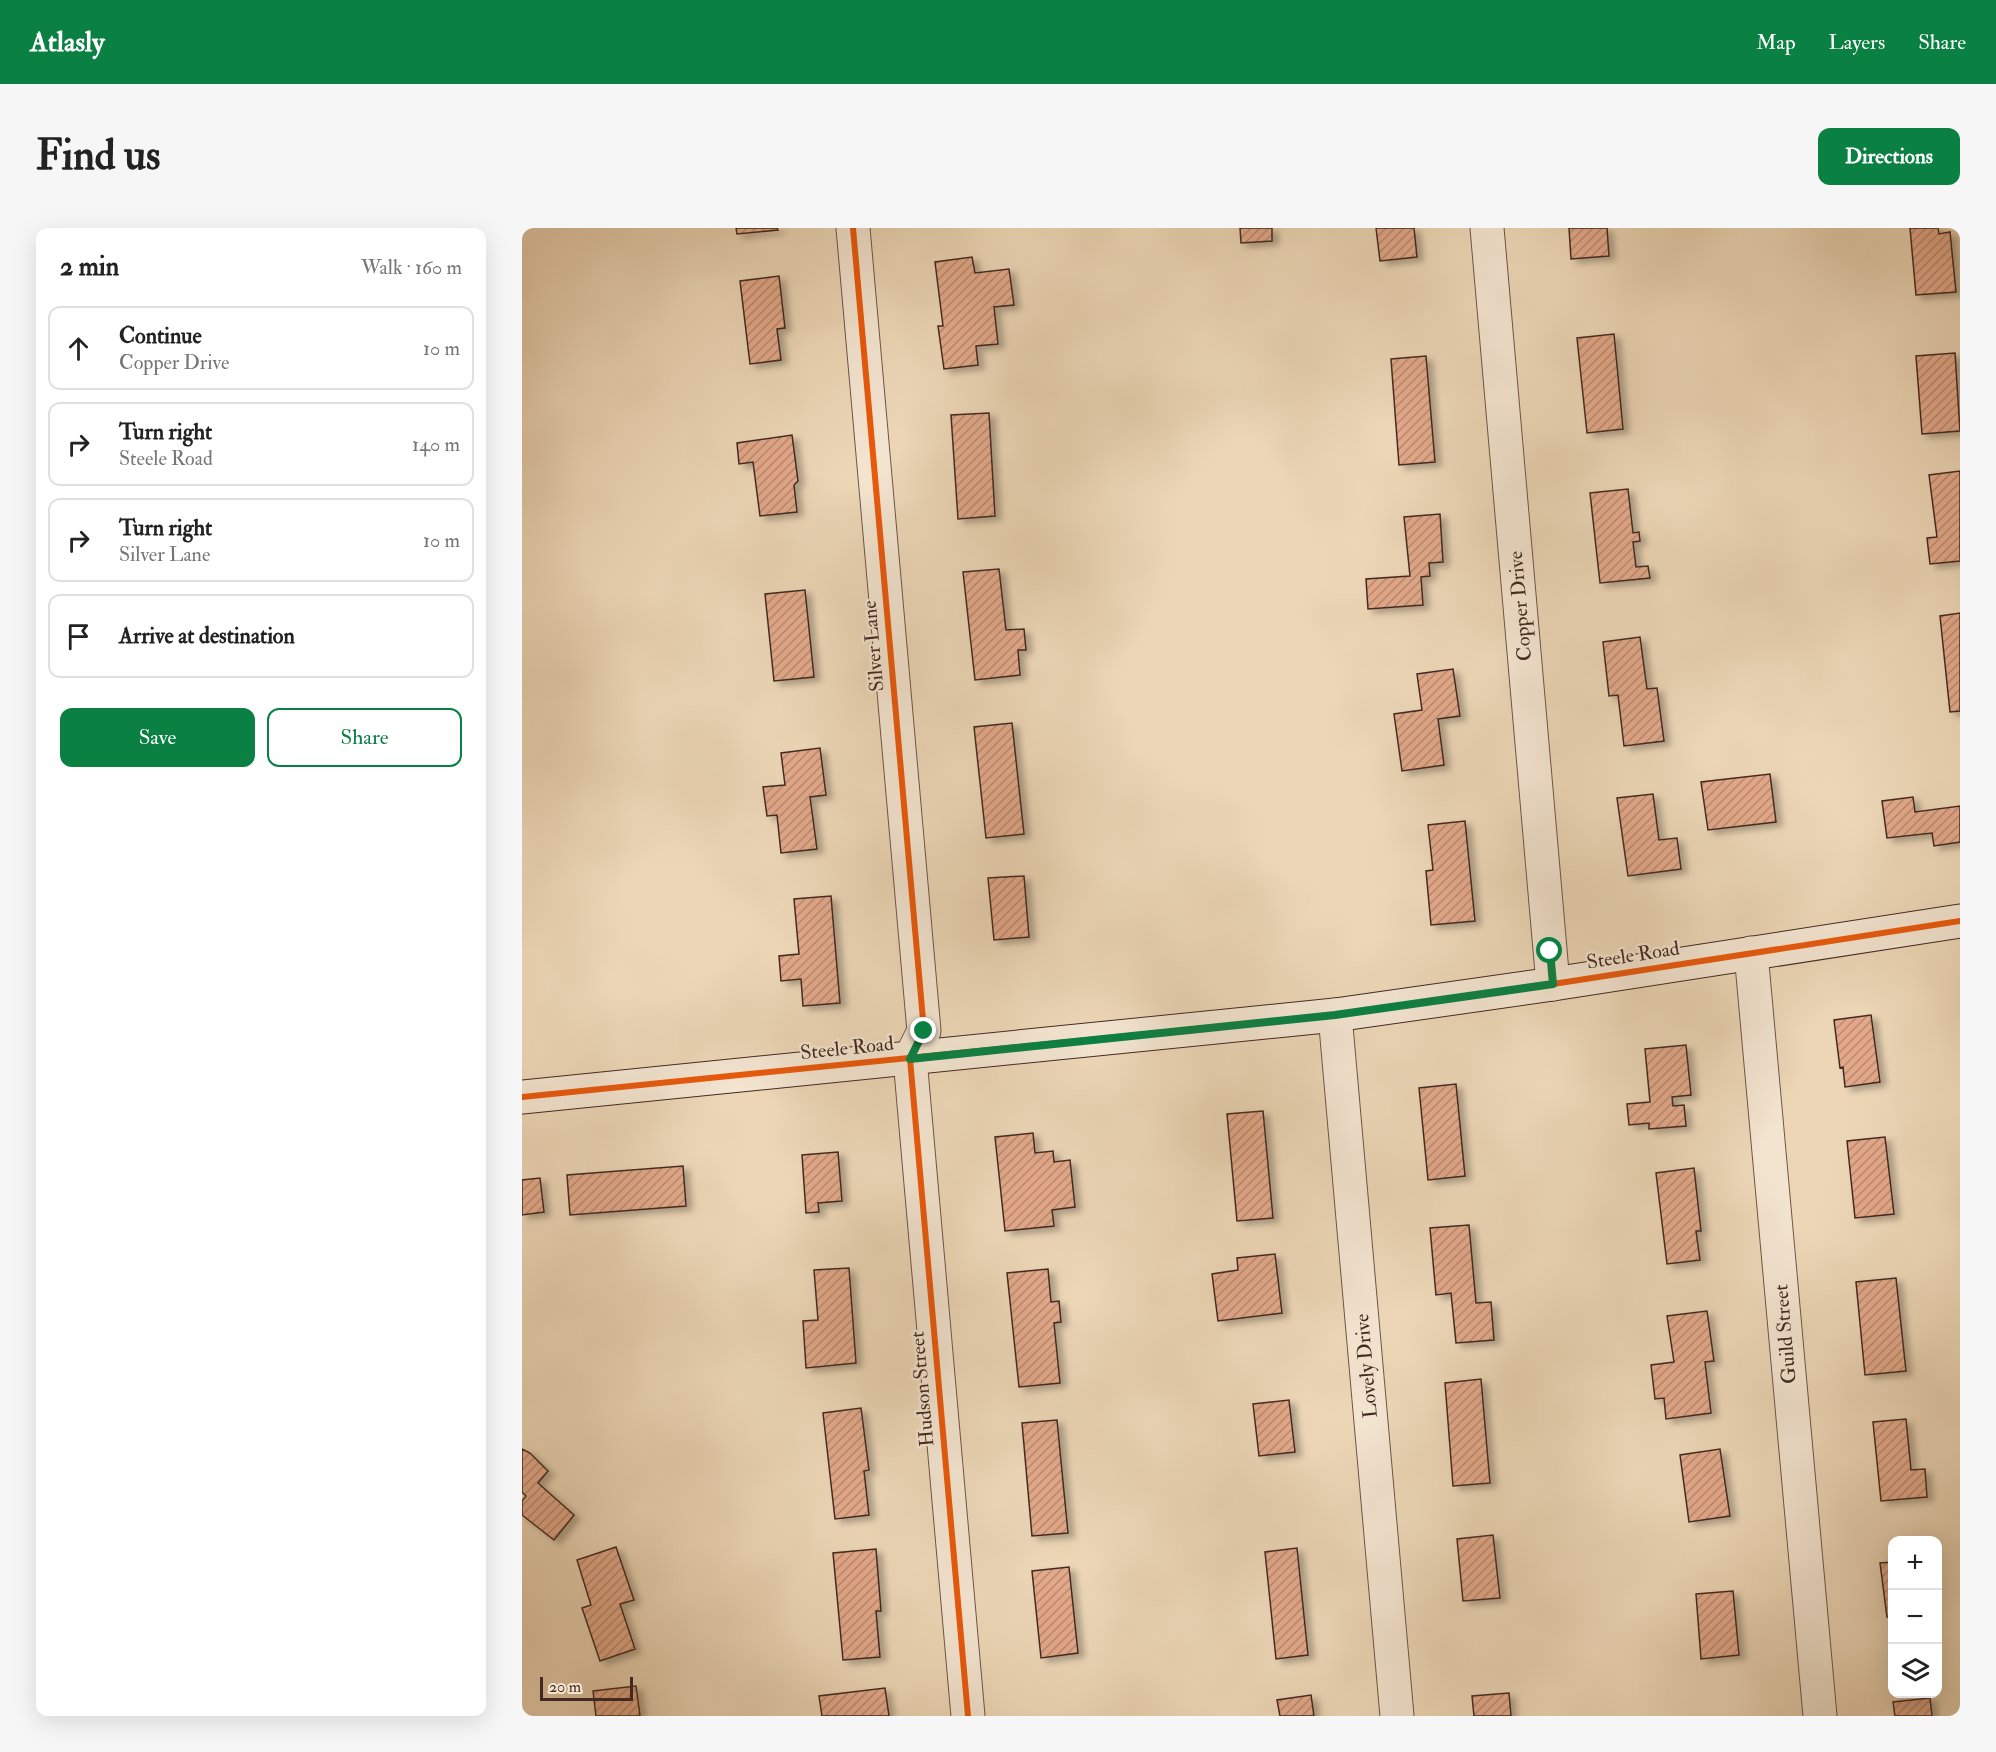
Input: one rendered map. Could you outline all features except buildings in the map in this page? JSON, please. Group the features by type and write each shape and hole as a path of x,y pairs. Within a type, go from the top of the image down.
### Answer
{"street":[{"name":"Silver Lane","path":"853,228 924,1031 910,1059"},
{"name":"Copper Drive","path":"1487,228 1553,984"},
{"name":"Steele Road","path":"522,1097 1335,1015 1960,921"},
{"name":"Guild Street","path":"1751,953 1820,1716"},
{"name":"Lovely Drive","path":"1335,1015 1397,1716"},
{"name":"Hudson Street","path":"910,1059 968,1716"}],"cycle path":[{"path":"853,228 924,1031 910,1059 968,1716"},
{"path":"522,1097 1335,1015 1960,921"}],"route":[{"path":"924,1031 910,1059 1335,1015 1553,984 1550,951"}]}
